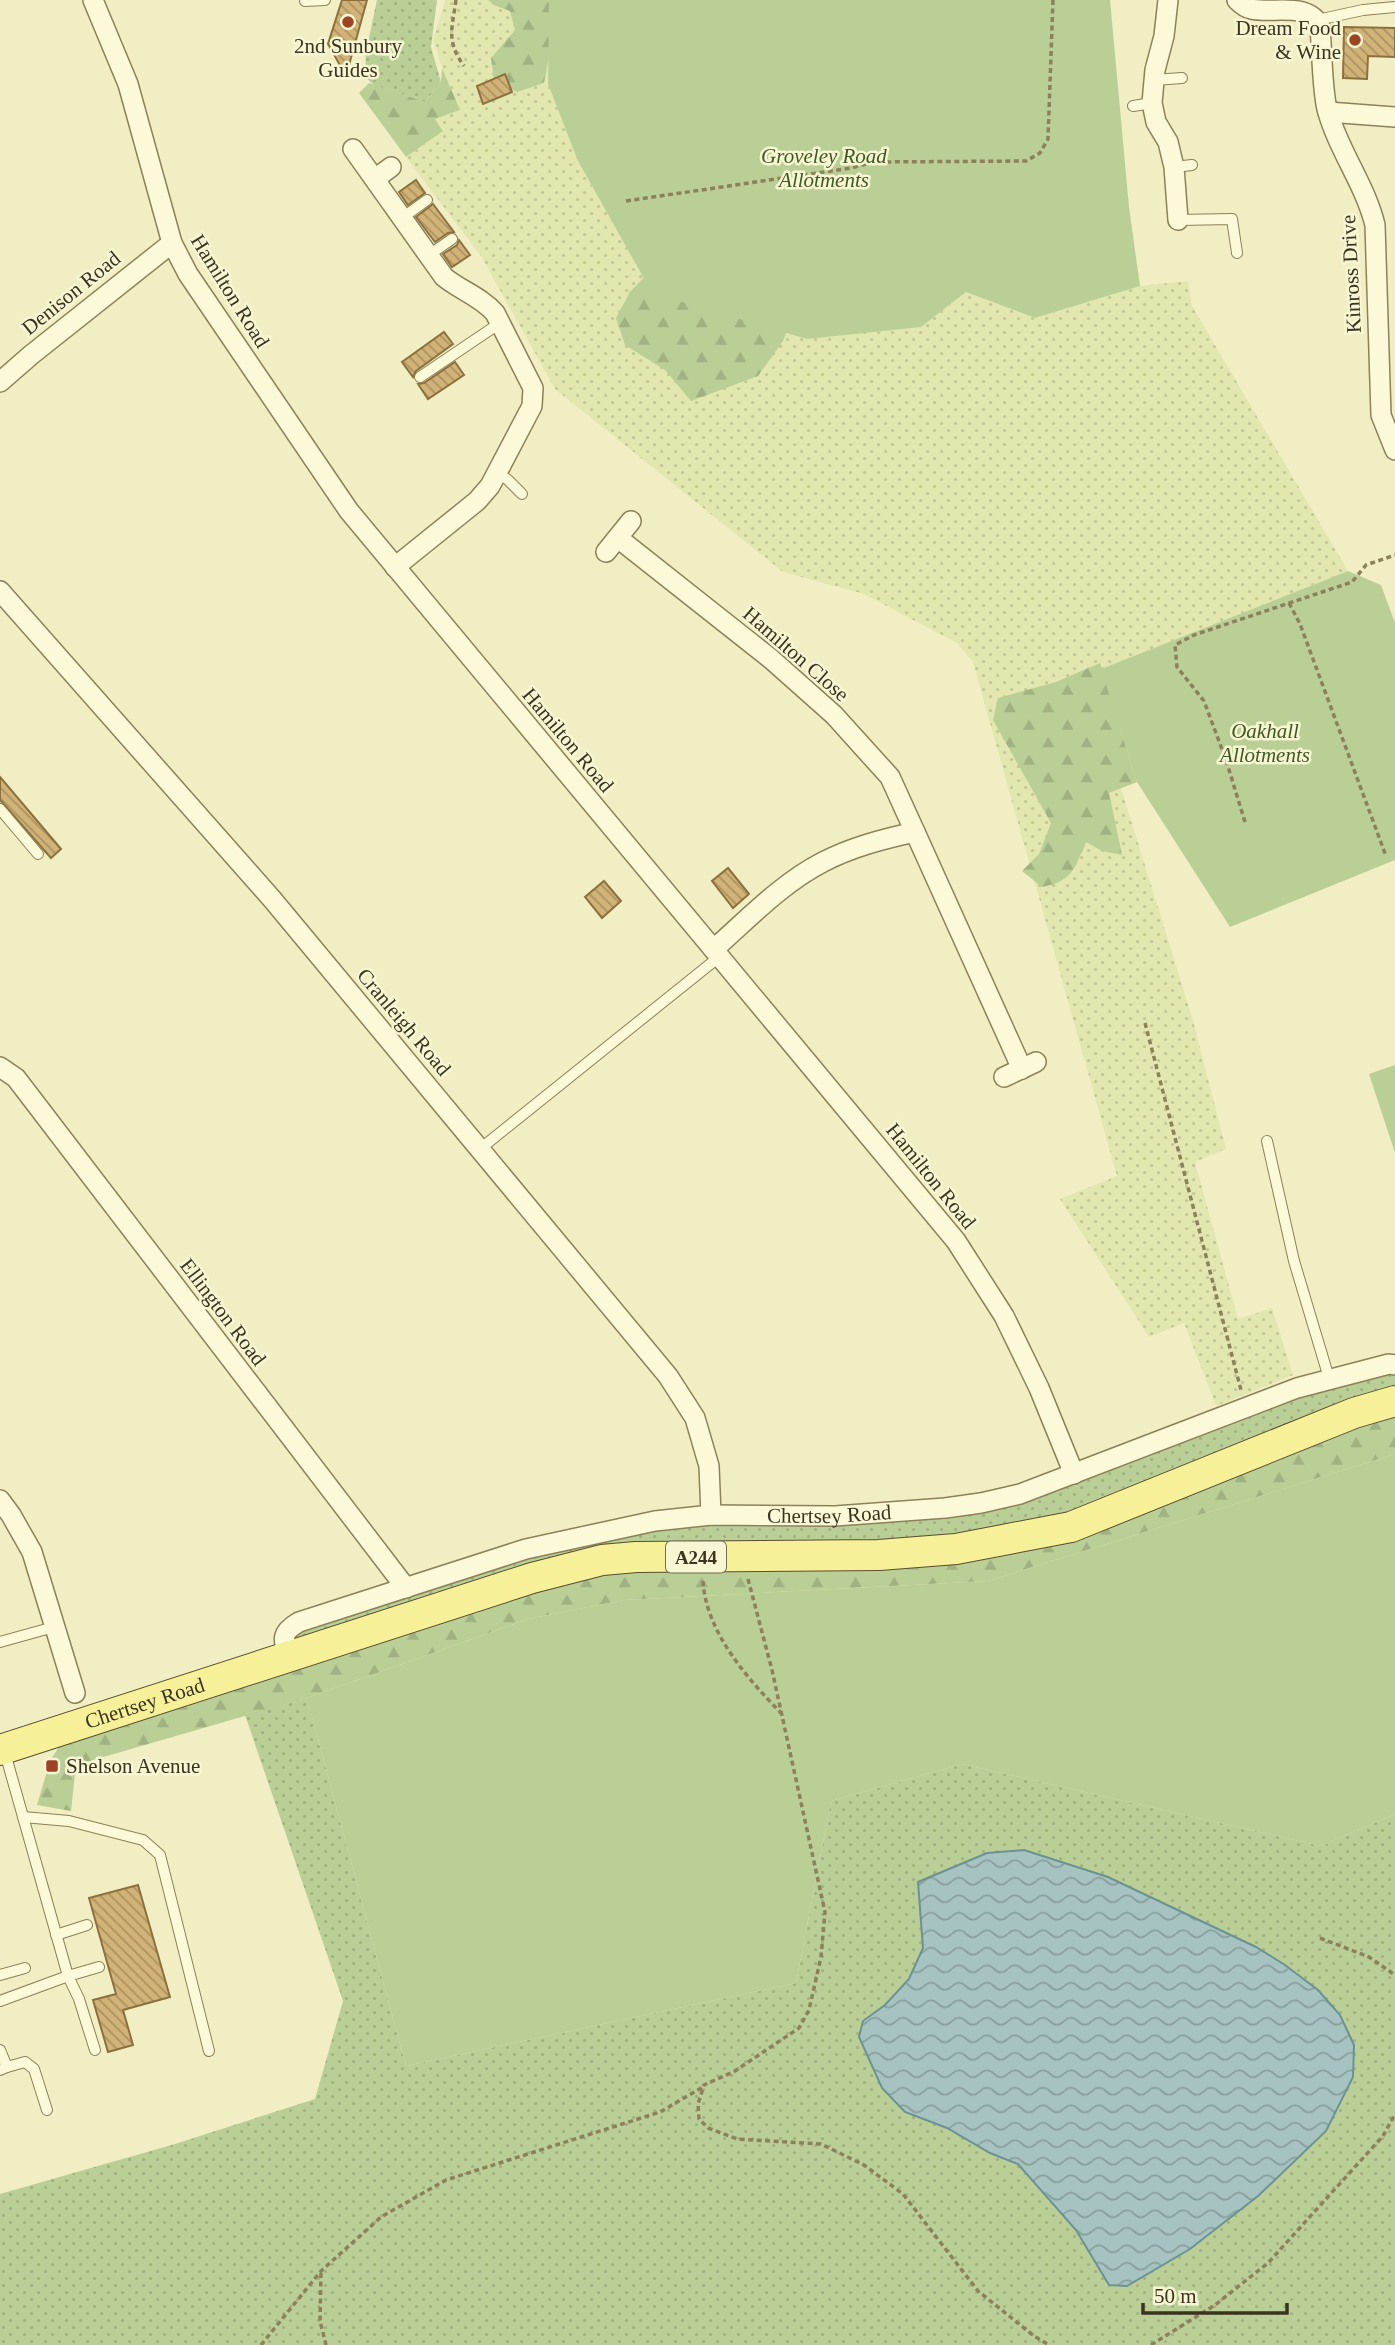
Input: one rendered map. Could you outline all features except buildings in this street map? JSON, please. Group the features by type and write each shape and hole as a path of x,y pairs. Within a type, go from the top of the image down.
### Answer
{"main road":[{"name":"Chertsey Road","path":"2,1750 489,1591 602,1560 636,1557 916,1553 997,1542 1071,1527 1354,1413 1395,1401"}],"street":[{"name":"Hamilton Road","path":"93,0 128,84 172,243 188,274 349,511 956,1241 1004,1316 1039,1388 1074,1474"},
{"path":"1168,0 1154,80 1143,105 1183,166 1178,220"},
{"path":"1237,0 1250,9 1302,12 1317,20"},
{"name":"Kinross Drive","path":"1317,20 1320,27 1328,112 1370,202 1375,225 1387,398 1381,415 1395,450"},
{"path":"1328,112 1395,117"},
{"path":"353,149 443,277 487,304 500,323 533,388 532,406 490,486 477,501 395,567"},
{"path":"375,180 391,167"},
{"name":"Denison Road","path":"0,382 30,355 172,243"},
{"name":"Hamilton Close","path":"631,521 612,545 771,659 834,715 891,777 1021,1069"},
{"name":"Cranleigh Road","path":"0,590 272,900 668,1376 695,1418 709,1466 711,1516"},
{"path":"717,953 794,880 822,862 858,846 915,832"},
{"name":"Ellington Road","path":"0,1068 16,1078 406,1588"},
{"name":"Chertsey Road","path":"289,1658 284,1638 287,1629 299,1622 526,1549 655,1521 711,1516 835,1516 981,1503 1020,1494 1297,1388 1329,1378 1395,1365"},
{"path":"4,1512 32,1552 75,1693"}],"lane":[{"path":"304,1 325,0"},
{"path":"1317,20 1363,10 1395,7"},
{"path":"1154,80 1182,78"},
{"path":"402,218 427,200"},
{"path":"1178,220 1232,219 1237,253"},
{"path":"429,255 452,239"},
{"path":"419,377 500,323"},
{"path":"497,474 508,479 522,494"},
{"path":"0,809 38,854"},
{"path":"480,1149 717,953"},
{"path":"1267,1141 1294,1261 1329,1378"},
{"path":"0,1642 54,1627"},
{"path":"75,1693 85,1722"},
{"path":"2,1750 68,1976 79,1999 95,2050"},
{"path":"23,1817 69,1821 143,1840 160,1855 209,2050"},
{"path":"56,1934 87,1925"},
{"path":"0,2001 99,1966"},
{"path":"0,1975 25,1968"},
{"path":"0,2050 3,2068 25,2062 34,2069 47,2110"}],"path":[{"path":"456,0 451,41 454,52 464,66"},
{"path":"626,201 851,168 874,162 1026,161 1040,153 1048,139 1053,0"},
{"path":"1245,822 1204,701 1177,667 1175,645 1194,635 1352,582 1366,565 1395,555"},
{"path":"1289,603 1300,624 1386,856"},
{"path":"1145,1023 1246,1408"},
{"path":"261,2345 321,2271 381,2217 446,2180 660,2112 704,2085 735,2071 799,2028 808,2010 821,1957 825,1912 782,1714 742,1556"},
{"path":"702,1557 703,1586 710,1611 725,1644 736,1665 782,1714"},
{"path":"1320,1938 1369,1957 1395,1975"},
{"path":"704,2085 698,2104 699,2119 708,2128 737,2139 821,2144 864,2165 903,2194 978,2291 1049,2345"},
{"path":"1151,2345 1215,2305 1268,2263 1382,2136 1395,2114"},
{"path":"321,2271 320,2321 326,2345"}],"green space":[{"path":"377,0 437,0 431,47 441,82 425,102 374,85 365,77 366,52"},
{"path":"445,0 549,0 548,84 578,161 652,293 921,327 966,292 1035,318 1140,286 1188,281 1192,306 1348,571 1101,669 1100,663 1109,792 1121,788 1192,1017 1226,1149 1195,1162 1238,1319 1272,1308 1293,1375 1216,1406 1184,1323 1149,1337 1060,1199 1117,1176 973,662 957,643 864,594 783,572 555,389 481,256 406,157 443,131 435,119 460,110 433,40"},
{"path":"488,0 554,0 554,30 544,83 517,92 494,80 491,58 515,30 510,11"},
{"name":"Groveley Road Allotments","path":"549,0 1110,0 1129,207 1140,286 1035,318 966,292 921,327 807,339 652,293 578,161 548,84"},
{"path":"442,68 460,110 435,119 443,131 406,157 359,93 369,83 425,102 441,82"},
{"path":"652,269 795,311 783,341 758,376 691,401 665,370 625,345 616,318 630,292"},
{"name":"Oakhall Allotments","path":"1348,571 1381,585 1395,623 1395,860 1230,927 1137,782 1101,669"},
{"path":"1100,663 1137,782 1109,793 1122,855 1102,851 1086,842 1071,872 1060,881 1042,887 1022,871 1039,854 1051,823 993,720 998,698 1056,682"},
{"path":"1395,1065 1395,1153 1369,1074"},
{"path":"1395,1365 1395,1401 1142,1500 879,1555 289,1658 287,1629 655,1521 981,1503 1297,1388"},
{"path":"1395,1411 1395,1454 988,1581 624,1600 528,1619 307,1698 76,1765 71,1811 37,1805 50,1761 60,1745 604,1569 933,1558"},
{"path":"1395,1454 1395,1814 1321,1846 962,1764 831,1801 796,1983 406,2066 307,1698 528,1619 624,1600 988,1581"},
{"path":"307,1698 406,2066 796,1983 831,1801 962,1764 1321,1846 1395,1814 1395,2345 0,2345 0,2194 175,2144 315,2099 343,2001 245,1715","holes":["918,1882 1109,2285 1076,2230 1018,2164 990,2153 947,2128 905,2112 863,2021 885,2005 909,1979 923,1948"]}],"water":[{"path":"1024,1850 1108,1877 1256,1947 1318,1990 1340,2015 1354,2045 1353,2077 1326,2131 1258,2196 1190,2249 1127,2286 1109,2285 1076,2230 1018,2164 990,2153 947,2128 905,2112 882,2088 859,2037 863,2021 885,2005 909,1979 923,1948 918,1882 987,1853"}],"place":[{"name":"2nd Sunbury Guides","path":"348,22"},
{"name":"Dream Food & Wine","path":"1355,40"},
{"name":"Shelson Avenue","path":"52,1766"}]}
